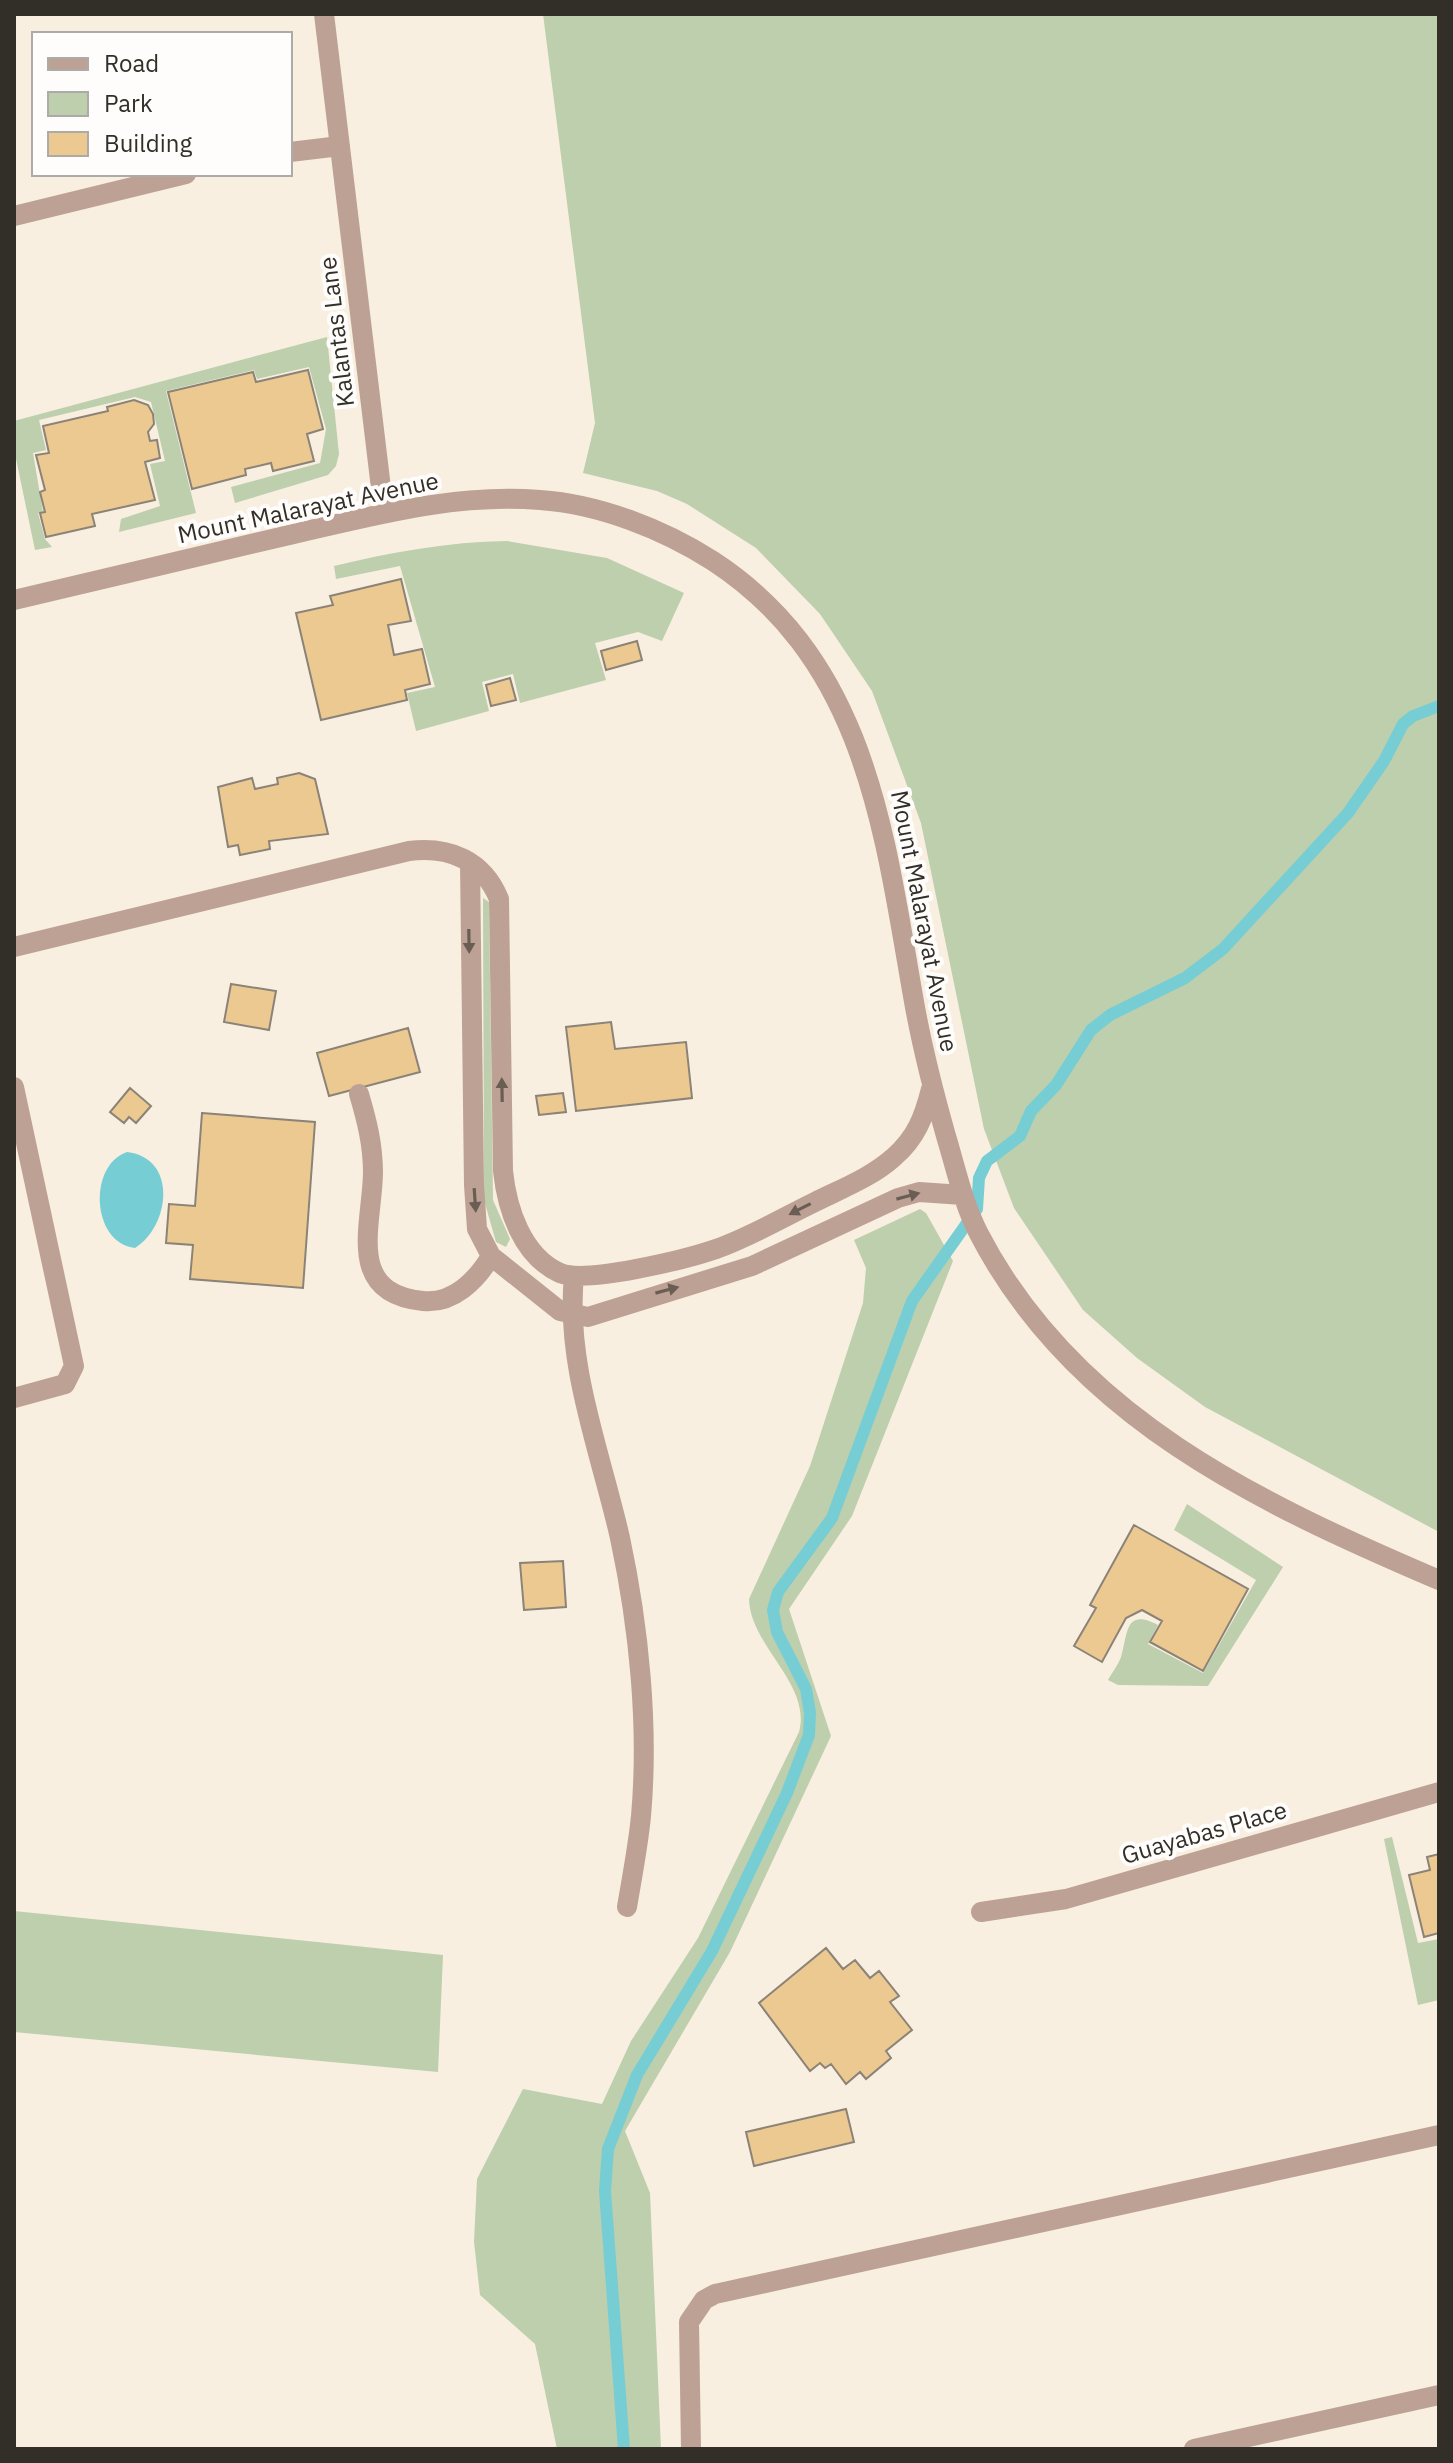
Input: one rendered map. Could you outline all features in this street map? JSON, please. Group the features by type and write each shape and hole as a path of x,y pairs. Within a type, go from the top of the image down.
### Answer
{"street":[{"name":"Kalantas Lane","path":"324,14 384,513"},
{"path":"292,152 340,146"},
{"path":"14,216 178,176"},
{"name":"Mount Malarayat Avenue","path":"14,600 384,513 455,501 502,498 546,500 596,511 682,541 736,576 766,602 801,642 830,687 853,733 870,778 887,846 932,1086 964,1198 979,1233 1043,1327 1077,1364 1150,1431 1192,1459 1285,1510 1439,1580"},
{"path":"14,947 409,851 436,849 470,863 488,875 500,910 503,1171 509,1206 537,1256 561,1273 574,1276 603,1275 714,1250 868,1175 893,1158 914,1137 924,1117 932,1086"},
{"path":"470,863 477,1229 491,1256 560,1311 574,1316 601,1315 651,1295 752,1266 898,1198 919,1192 964,1198"},
{"path":"14,1087 74,1366 65,1384 14,1398"},
{"path":"359,1094 372,1150 367,1248 377,1280 390,1293 431,1302 461,1291 479,1276 491,1256"},
{"path":"574,1276 574,1316 591,1426 620,1540 634,1632 643,1761 641,1816 627,1907"},
{"name":"Guayabas Place","path":"981,1912 1066,1899 1439,1792"},
{"path":"691,2449 689,2322 704,2300 715,2294 1439,2135"},
{"path":"1194,2449 1439,2395"}],"green space":[{"path":"543,14 1439,14 1439,1532 1205,1407 1137,1358 1083,1310 1014,1208 984,1129 921,823 872,691 820,614 756,548 687,504 657,491 583,473 595,423"},
{"path":"327,337 339,454 336,466 328,475 235,503 231,487 320,463 326,429 309,367 257,379 254,370 166,391 196,513 119,532 121,519 160,506 150,464 165,461 151,402 135,397 39,420 46,450 33,453 43,512 38,513 45,539 52,547 35,550 14,449 14,421"},
{"path":"507,541 607,558 684,593 662,641 638,632 595,643 606,680 520,703 513,674 482,682 489,711 416,731 407,693 435,687 400,566 336,579 334,566 420,549"},
{"path":"483,898 489,902 493,1200 510,1239 506,1247 496,1242 484,1200"},
{"path":"920,1209 926,1213 953,1261 852,1516 789,1609 831,1736 730,1952 625,2131 650,2193 661,2449 557,2449 535,2344 480,2295 474,2242 477,2179 523,2089 602,2104 631,2041 698,1938 799,1732 801,1714 797,1698 759,1633 749,1599 810,1466 863,1303 866,1268 854,1240"},
{"path":"1187,1504 1283,1567 1208,1686 1118,1685 1108,1680 1121,1657 1129,1626 1139,1619 1158,1625 1148,1644 1203,1673 1256,1580 1174,1530"},
{"path":"1392,1837 1418,1943 1439,1939 1439,2000 1418,2005 1384,1839"},
{"path":"14,1911 443,1955 438,2072 14,2032"}],"water":[{"path":"127,1152 143,1157 155,1166 163,1194 156,1225 135,1248 120,1243 110,1233 100,1203 106,1172 114,1160"}],"building":[{"path":"308,370 323,429 307,434 314,461 273,471 271,463 245,469 246,475 192,489 168,392 253,372 256,382"},
{"path":"134,400 148,405 153,414 154,424 148,432 150,441 157,440 160,458 145,462 155,500 92,514 95,526 46,537 40,513 45,512 40,492 45,490 36,455 49,453 43,426 108,411 107,407"},
{"path":"401,579 411,621 388,625 394,655 422,649 430,684 405,690 407,700 321,720 296,613 333,605 330,596"},
{"path":"637,641 642,660 606,670 601,651"},
{"path":"510,678 516,700 491,706 486,685"},
{"path":"299,773 315,779 328,834 269,841 270,849 240,855 238,845 228,847 218,787 252,778 255,789 278,784 277,778"},
{"path":"231,984 276,991 269,1030 224,1022"},
{"path":"611,1022 615,1049 686,1042 692,1098 576,1111 566,1027"},
{"path":"408,1028 420,1072 329,1096 317,1053"},
{"path":"130,1088 151,1106 136,1123 129,1117 124,1123 110,1112"},
{"path":"563,1093 566,1112 539,1115 536,1096"},
{"path":"202,1113 315,1122 303,1288 190,1279 193,1245 166,1243 169,1204 195,1206"},
{"path":"1134,1525 1248,1589 1203,1671 1150,1642 1162,1621 1142,1610 1126,1618 1102,1662 1074,1646 1096,1608 1090,1605"},
{"path":"563,1561 566,1607 524,1610 520,1563"},
{"path":"1439,1854 1439,1933 1424,1937 1409,1875 1430,1870 1427,1857"},
{"path":"826,1948 843,1969 855,1960 870,1978 879,1971 899,1996 890,2002 912,2030 886,2051 891,2058 866,2079 860,2072 846,2084 831,2064 825,2068 820,2063 810,2071 759,2003"},
{"path":"846,2109 854,2142 754,2166 746,2132"}],"waterway":[{"path":"624,2449 605,2191 608,2149 637,2075 712,1951 787,1793 809,1735 810,1713 806,1689 777,1632 773,1610 778,1592 832,1518 912,1301 977,1209 979,1178 987,1161 1020,1136 1031,1111 1056,1085 1091,1030 1110,1015 1185,978 1223,949 1348,813 1384,761 1403,724 1413,716 1439,706"}]}
